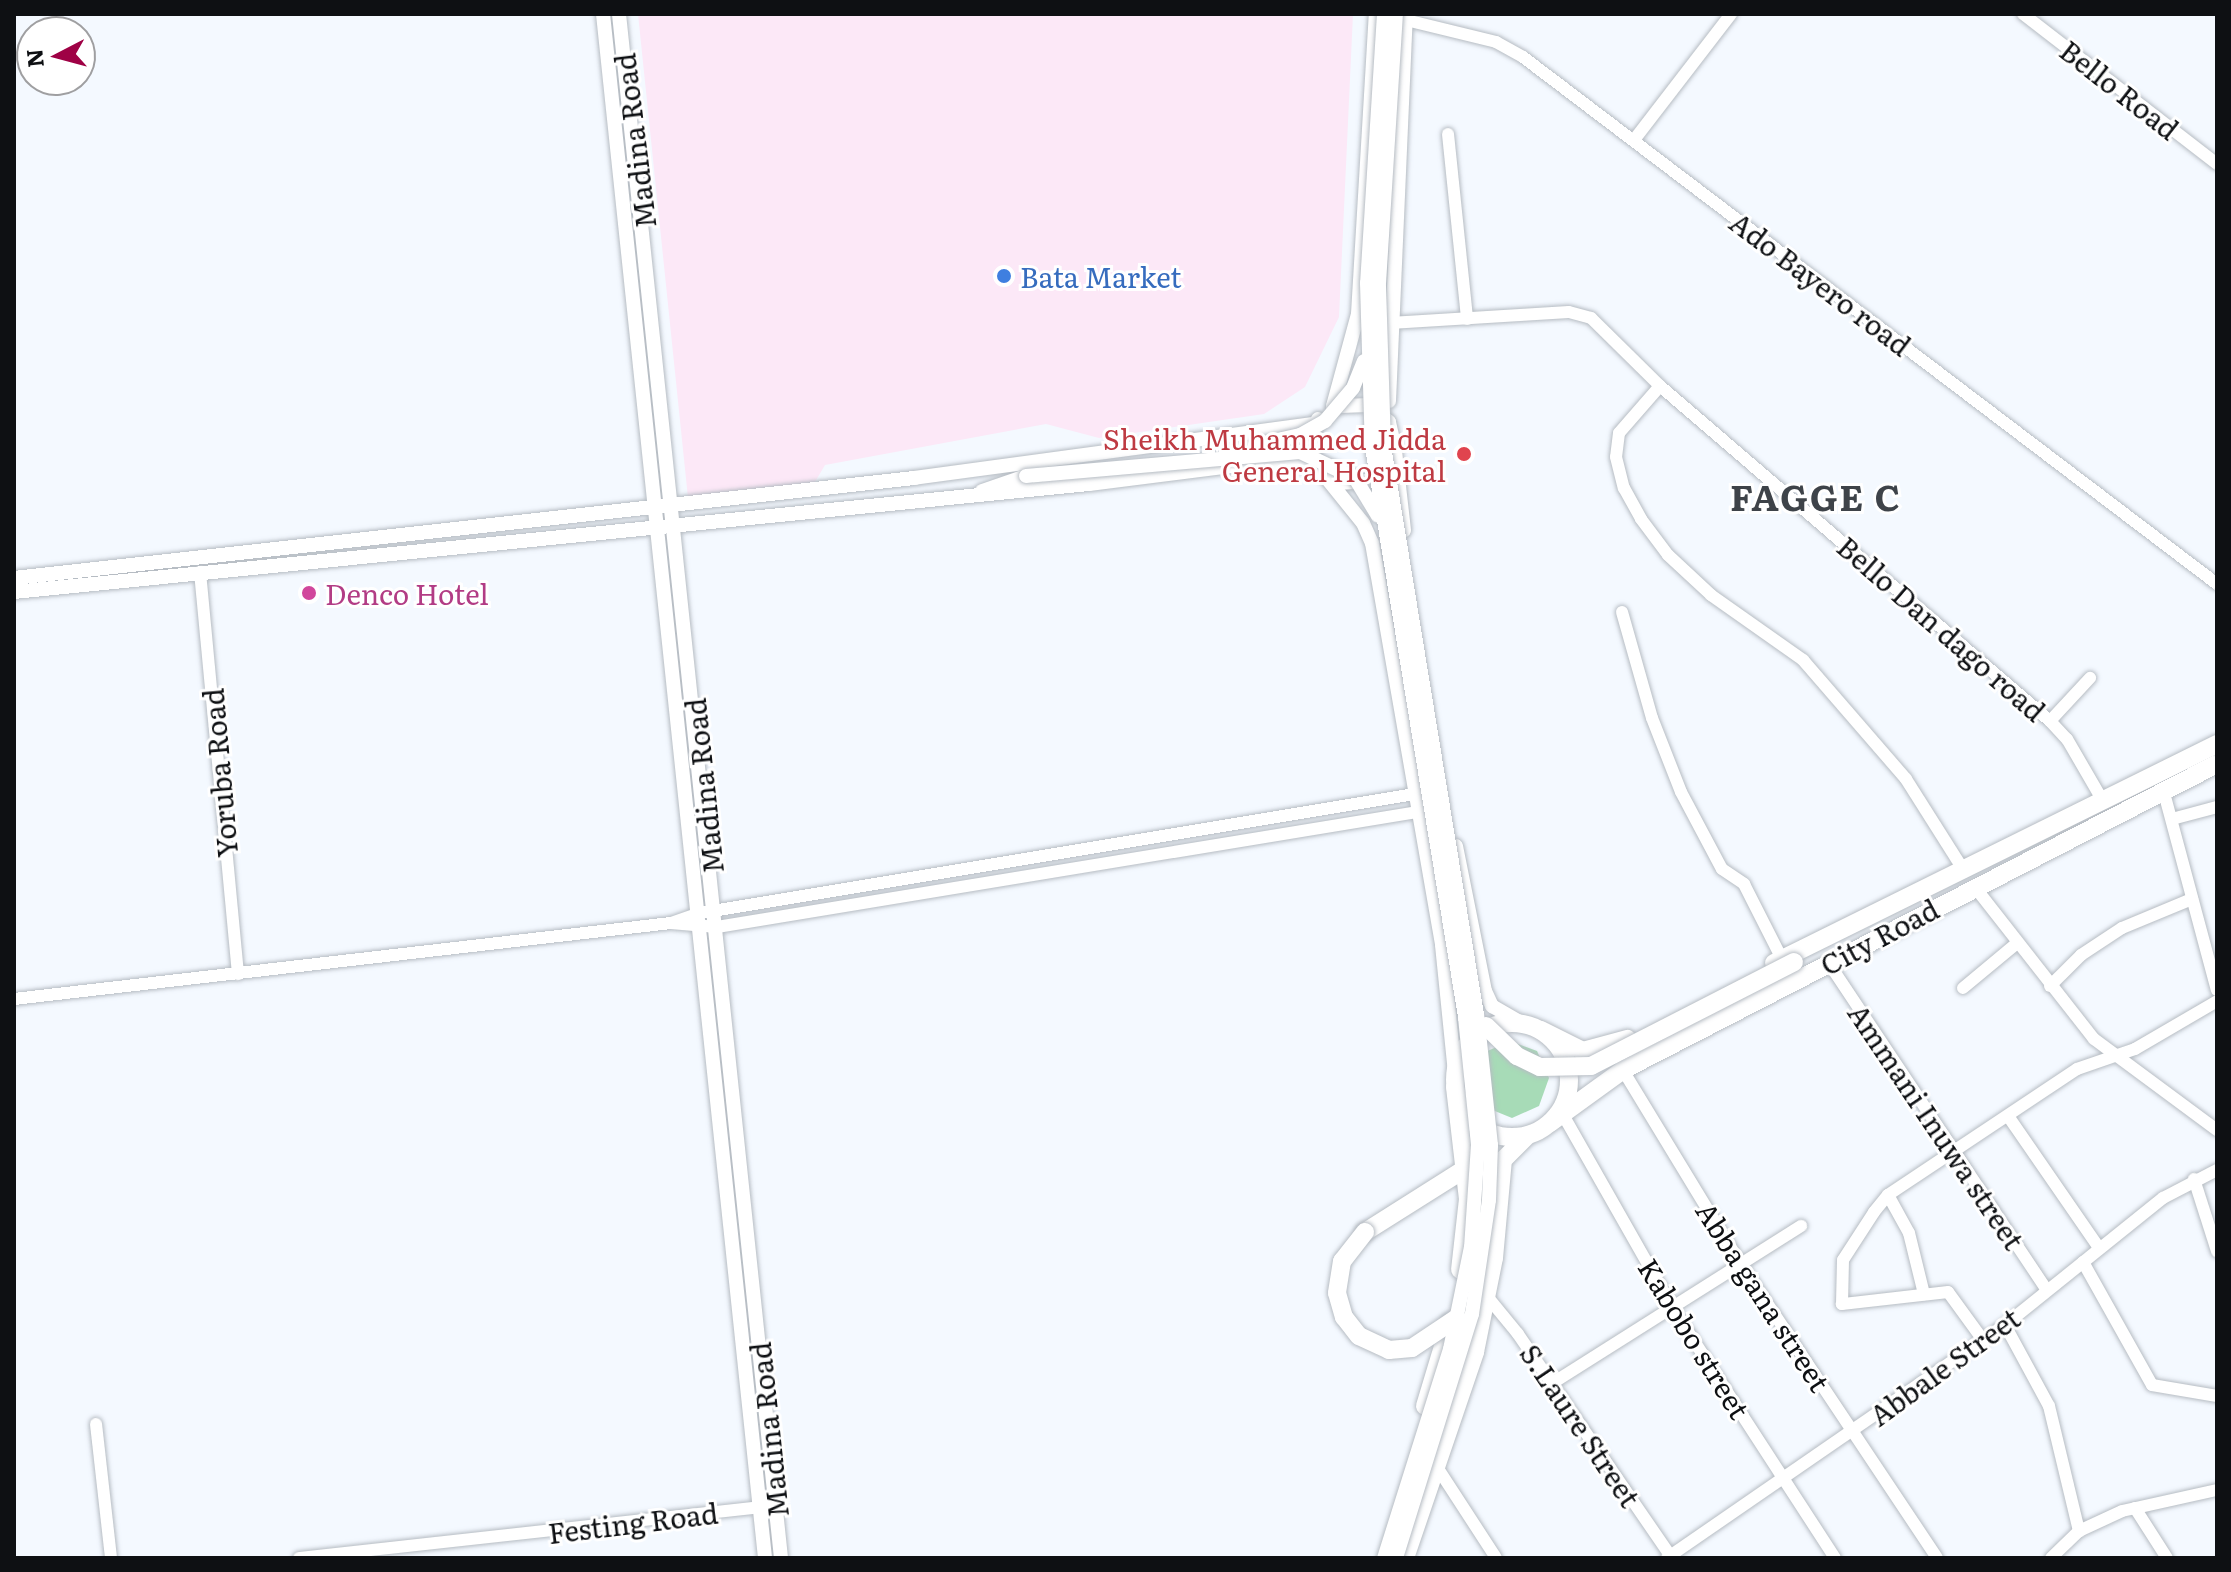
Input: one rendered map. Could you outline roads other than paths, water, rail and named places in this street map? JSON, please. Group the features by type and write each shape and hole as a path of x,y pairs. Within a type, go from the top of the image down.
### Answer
{"highway":[{"name":"City Road","path":"1609,1048 2217,744"},
{"name":"City Road","path":"1556,1118 1623,1070 1974,886 2217,764"},
{"path":"1481,1021 1517,1056 1540,1067 1591,1066 1788,960"},
{"path":"1377,1558 1450,1322 1464,1246 1466,1167 1455,1079 1463,1050 1478,1033 1499,1023 1522,1023 1583,1051 1609,1048"},
{"path":"1457,1318 1412,1348 1389,1350 1359,1336 1344,1317 1337,1293 1342,1261 1365,1232 1466,1167 1556,1118 1568,1093 1569,1074 1555,1042 1541,1030"},
{"path":"1455,1079 1463,1110 1480,1128 1520,1136"},
{"path":"1405,1558 1475,1352 1486,1295 1503,1160 1520,1136"}],"main road":[{"name":"Madina Road","path":"603,14 700,913 710,928"},
{"name":"Madina Road","path":"619,14 716,911 710,928 752,1352 765,1558"},
{"path":"1376,14 1358,314 1333,406 1315,424 1310,442 1321,471 1372,543 1452,1010 1455,1079"},
{"path":"1384,14 1366,353 1382,524 1474,1080 1477,1199 1457,1318 1384,1558"},
{"path":"1403,16 1390,323 1389,422 1480,974 1492,1006 1522,1023"},
{"path":"1396,1558 1462,1353 1483,1249 1491,1145 1481,1021 1384,446 1379,283 1403,16"},
{"path":"976,494 1026,472 1272,443 1300,435 1339,408 1366,353"},
{"path":"1333,406 1358,401 1389,422"},
{"path":"14,578 673,506 1315,424"},
{"path":"14,592 1263,462 1321,471 1339,483 1370,481 1391,459 1394,444"},
{"path":"972,469 1026,472 1300,452 1320,457 1355,478 1382,524"},
{"name":"Madina Road","path":"752,1352 776,1505 781,1558"}],"street":[{"path":"1634,140 1731,14"},
{"name":"Bello Road","path":"2023,14 2217,164"},
{"name":"Ado Bayero road","path":"1403,16 1496,42 1634,140 2217,584"},
{"path":"1448,134 1467,319"},
{"name":"Bello Dan dago road","path":"1390,323 1579,313 1591,318 1660,386 2050,721 2067,739 2103,801"},
{"path":"1660,386 1619,433 1616,457 1641,519 1668,555 1711,595 1803,660 1906,779 1963,869"},
{"name":"Yoruba Road","path":"200,572 238,974"},
{"path":"1622,612 1652,718 1681,792 1722,869 1744,884 1788,960"},
{"path":"2050,721 2090,678"},
{"path":"2163,789 2217,990"},
{"path":"14,999 671,923 700,913 1415,794"},
{"path":"2172,819 2217,807"},
{"path":"671,923 710,928 1417,812"},
{"path":"1974,886 2016,944 2094,1039 2217,1130"},
{"path":"2050,986 2081,955 2122,928 2192,899"},
{"path":"1963,988 2016,944"},
{"name":"Ammani Inuwa street","path":"1828,962 1951,1153 2047,1290"},
{"path":"1983,1340 1951,1294 1924,1294 1848,1306 1840,1299 1843,1260 1888,1195 2077,1069 2163,1035 2217,1001"},
{"name":"Abba gana street","path":"1609,1048 1741,1264 1937,1558"},
{"path":"2008,1116 2099,1248"},
{"name":"Kabobo street","path":"1556,1118 1672,1307 1835,1558"},
{"name":"Abbale Street","path":"1670,1557 2005,1325 2099,1248 2194,1179 2217,1170"},
{"path":"2194,1179 2217,1251"},
{"path":"1888,1195 1909,1233 1924,1294"},
{"path":"1551,1384 1801,1226"},
{"path":"2083,1262 2152,1385 2217,1396"},
{"name":"S.Laure Street","path":"1486,1295 1670,1557"},
{"path":"2005,1325 2049,1406 2079,1531"},
{"path":"96,1424 111,1558"},
{"path":"1437,1467 1496,1558"},
{"path":"2051,1558 2079,1531 2135,1508 2217,1490"},
{"name":"Festing Road","path":"299,1558 366,1554 776,1505"},
{"path":"2135,1508 2167,1558"}],"place":[{"name":"Bata Market","path":"1004,276"},
{"name":"Sheikh Muhammed Jidda General Hospital","path":"1464,454"},
{"name":"Denco Hotel","path":"309,593"}],"district":[{"name":"FAGGE C","path":"1816,496"}]}
